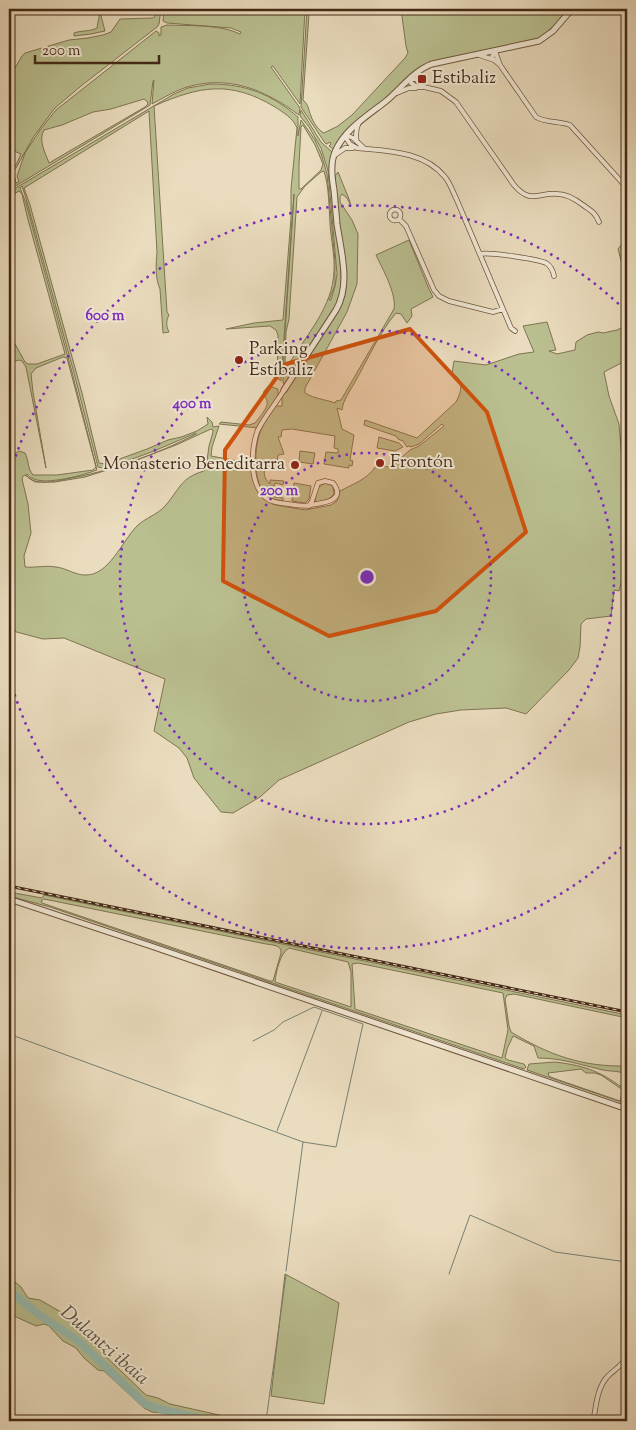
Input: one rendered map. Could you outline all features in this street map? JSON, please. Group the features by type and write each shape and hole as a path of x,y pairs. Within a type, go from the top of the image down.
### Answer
{"street":[{"path":"309,506 318,484 325,480 333,483 337,494 333,500 309,506 274,502 261,492 252,466 258,432 341,300 343,261 337,224 332,170 333,159 338,146 346,135 360,122 424,67 533,43 553,31 572,9"},
{"path":"496,60 506,49"},
{"path":"495,51 492,56 536,117 542,120 562,122 570,125 627,188"},
{"path":"477,55 496,60"},
{"path":"420,82 420,75 424,67"},
{"path":"411,77 420,82 424,87"},
{"path":"411,77 412,83 418,87"},
{"path":"394,94 409,88 418,87 441,91 456,102 514,185 523,194 533,197 557,193 568,196 596,214 599,222"},
{"path":"357,142 357,128 360,122"},
{"path":"346,135 366,149"},
{"path":"346,135 350,144 357,148"},
{"path":"333,159 337,153 345,148 366,149 415,156 439,171 449,182 511,328 515,331"},
{"path":"399,218 406,226 434,290 439,296 449,301 487,311 503,309"},
{"path":"480,254 494,254 543,262 551,267 554,276"},
{"path":"9,898 627,1109"},
{"path":"597,1421 594,1417 598,1395 606,1377 625,1361 627,1356"},
{"path":"625,1361 627,1373"}],"highlighted area":[{"path":"410,329 487,412 526,532 436,611 329,636 223,581 225,450 286,364"}],"green space":[{"path":"157,9 161,9 157,27 55,108 34,136 16,168 9,172 16,165 21,154 9,149 9,78 22,56 25,53 69,40 88,38 111,32 120,19 153,18"},
{"path":"164,9 305,9 300,104 273,66 271,67 300,108 299,115 259,91 230,84 200,84 184,88 152,104 154,80 150,105 9,190 9,175 14,175 16,183 19,182 17,176 25,153 56,110 156,31 159,33 159,36 161,35 161,27 167,25 204,26 240,34 241,32 231,28 167,23 163,21","holes":["144,99 148,104 145,107 49,163 42,142 44,130 62,125 93,112 111,109"]},
{"path":"307,9 311,9 309,14 303,100 314,123 324,133 338,126 352,115 405,58 408,53 401,9 570,9 546,33 536,40 426,64 415,71 333,149 329,146 330,142 325,143 301,107"},
{"path":"100,12 105,31 74,36 74,33 97,28"},
{"path":"223,84 247,88 268,96 298,117 298,136 301,120 315,140 327,174 335,261 335,285 329,300 331,300 335,286 337,274 328,171 321,148 300,116 301,110 321,142 332,152 341,294 336,306 285,384 283,383 294,194 281,381 277,378 278,335 276,330 270,326 226,329 254,323 283,320 291,218 291,189 297,128 285,114 259,98 229,90 201,90 154,106 167,312 169,315 167,328 169,332 163,333 160,289 156,266 157,252 149,111 24,188 82,393 99,463 106,464 197,431 208,424 207,417 212,422 213,427 219,426 211,456 243,462 250,461 256,486 272,504 305,510 331,505 337,501 340,491 365,478 376,466 391,467 410,450 419,446 444,426 442,424 419,444 407,447 396,436 364,425 365,420 417,438 458,398 461,386 459,379 452,373 454,361 486,365 519,354 534,352 523,326 547,322 556,350 549,351 557,354 575,350 576,342 587,335 617,330 627,325 627,360 604,372 609,396 619,424 624,481 622,485 627,521 627,559 619,591 614,590 611,616 586,619 581,624 578,658 569,670 526,714 506,708 461,710 436,714 409,722 279,780 260,797 233,813 221,812 194,778 187,758 179,748 154,731 165,679 64,638 43,639 9,630 9,454 19,451 25,453 33,475 57,475 93,470 96,467 67,358 63,357 36,368 31,374 46,468 26,367 19,360 9,363 10,349 13,344 9,333 25,362 28,364 37,364 65,354 22,194 19,191 9,197 9,192 174,94 188,88","holes":["303,125 315,145 323,164 321,170 299,189 301,127","324,171 328,190 334,260 332,284 329,297 318,320 289,364 285,367 297,197 305,186","22,186 25,195 98,467 105,469 196,433 150,455 211,429 213,430 204,471 185,481 165,506 137,526 108,564 94,574 81,575 52,566 25,567 24,556 31,533 23,476 27,477 27,474 33,479 48,481 75,477 97,470 26,203 20,188"]},
{"path":"338,172 351,206 347,198 342,194 340,202 352,220 358,234 357,284 347,312 305,388 305,393 335,403 341,400 394,309 391,289 376,255 409,240 433,297 411,309 412,316 407,323 401,314 396,313 374,346 345,399 342,410 337,408 342,429 354,435 350,460 353,461 352,466 349,465 349,468 324,464 326,452 338,453 338,449 334,448 335,436 292,429 282,430 281,437 278,437 284,454 278,455 277,462 269,463 264,471 266,479 270,484 270,480 284,481 283,485 275,483 274,486 270,486 269,496 283,498 283,501 275,500 268,497 263,491 257,475 256,455 261,430 276,406 282,406 282,397 339,309 345,290 346,279 335,176"},
{"path":"627,238 627,262 625,266 622,264 618,249"},
{"path":"269,386 278,389 278,398 258,428 219,424 221,422 249,425 255,423 267,405 264,392"},
{"path":"379,437 399,443 403,447 395,451 377,448"},
{"path":"300,451 315,453 313,464 299,462"},
{"path":"148,456 126,464 85,477 49,482 82,476"},
{"path":"294,483 311,486 309,499 305,503 292,501"},
{"path":"326,483 333,486 334,494 328,500 315,502 319,488"},
{"path":"9,892 42,898 44,895 627,1015 627,1018 514,994 507,995 505,999 511,1032 539,1047 566,1058 595,1064 627,1066 627,1085 626,1074 623,1073 561,1060 538,1058 534,1046 513,1036 505,1058 524,1064 526,1067 524,1069 50,907 9,896","holes":["44,899 276,946 280,948 281,953 273,981 42,903 41,901","289,948 348,962 351,972 351,1007 275,982 279,963","358,963 503,993 508,1030 502,1058 355,1009 352,964"]},
{"path":"555,1062 594,1071 609,1079 627,1091 627,1104 527,1070 529,1064","holes":["581,1069 586,1073 601,1075 623,1090 620,1101 553,1078 548,1073"]},
{"path":"285,1274 339,1303 324,1404 271,1396"},
{"path":"9,1277 21,1287 28,1298 40,1300 61,1312 73,1322 80,1322 96,1347 146,1395 170,1404 237,1419 259,1418 267,1421 190,1421 163,1413 152,1412 144,1408 104,1371 98,1370 76,1348 63,1341 49,1326 44,1324 36,1326 14,1316 12,1318 9,1316"}],"waterway":[{"path":"9,1034 303,1142 336,1147 363,1024 314,1007 283,1022 274,1030 253,1041"},
{"path":"277,1131 322,1011"},
{"path":"286,1271 303,1142"},
{"path":"449,1274 470,1215 555,1252 627,1262"},
{"path":"266,1421 286,1275"},
{"name":"Dulantzi ibaia","path":"9,1290 38,1314 77,1340 145,1404 212,1421"}],"railway":[{"path":"9,886 627,1012"}],"place":[{"name":"Estibaliz","path":"422,79"},
{"name":"Parking Estíbaliz","path":"239,360"},
{"name":"Frontón","path":"380,463"},
{"name":"Monasterio Beneditarra","path":"295,465"}]}
